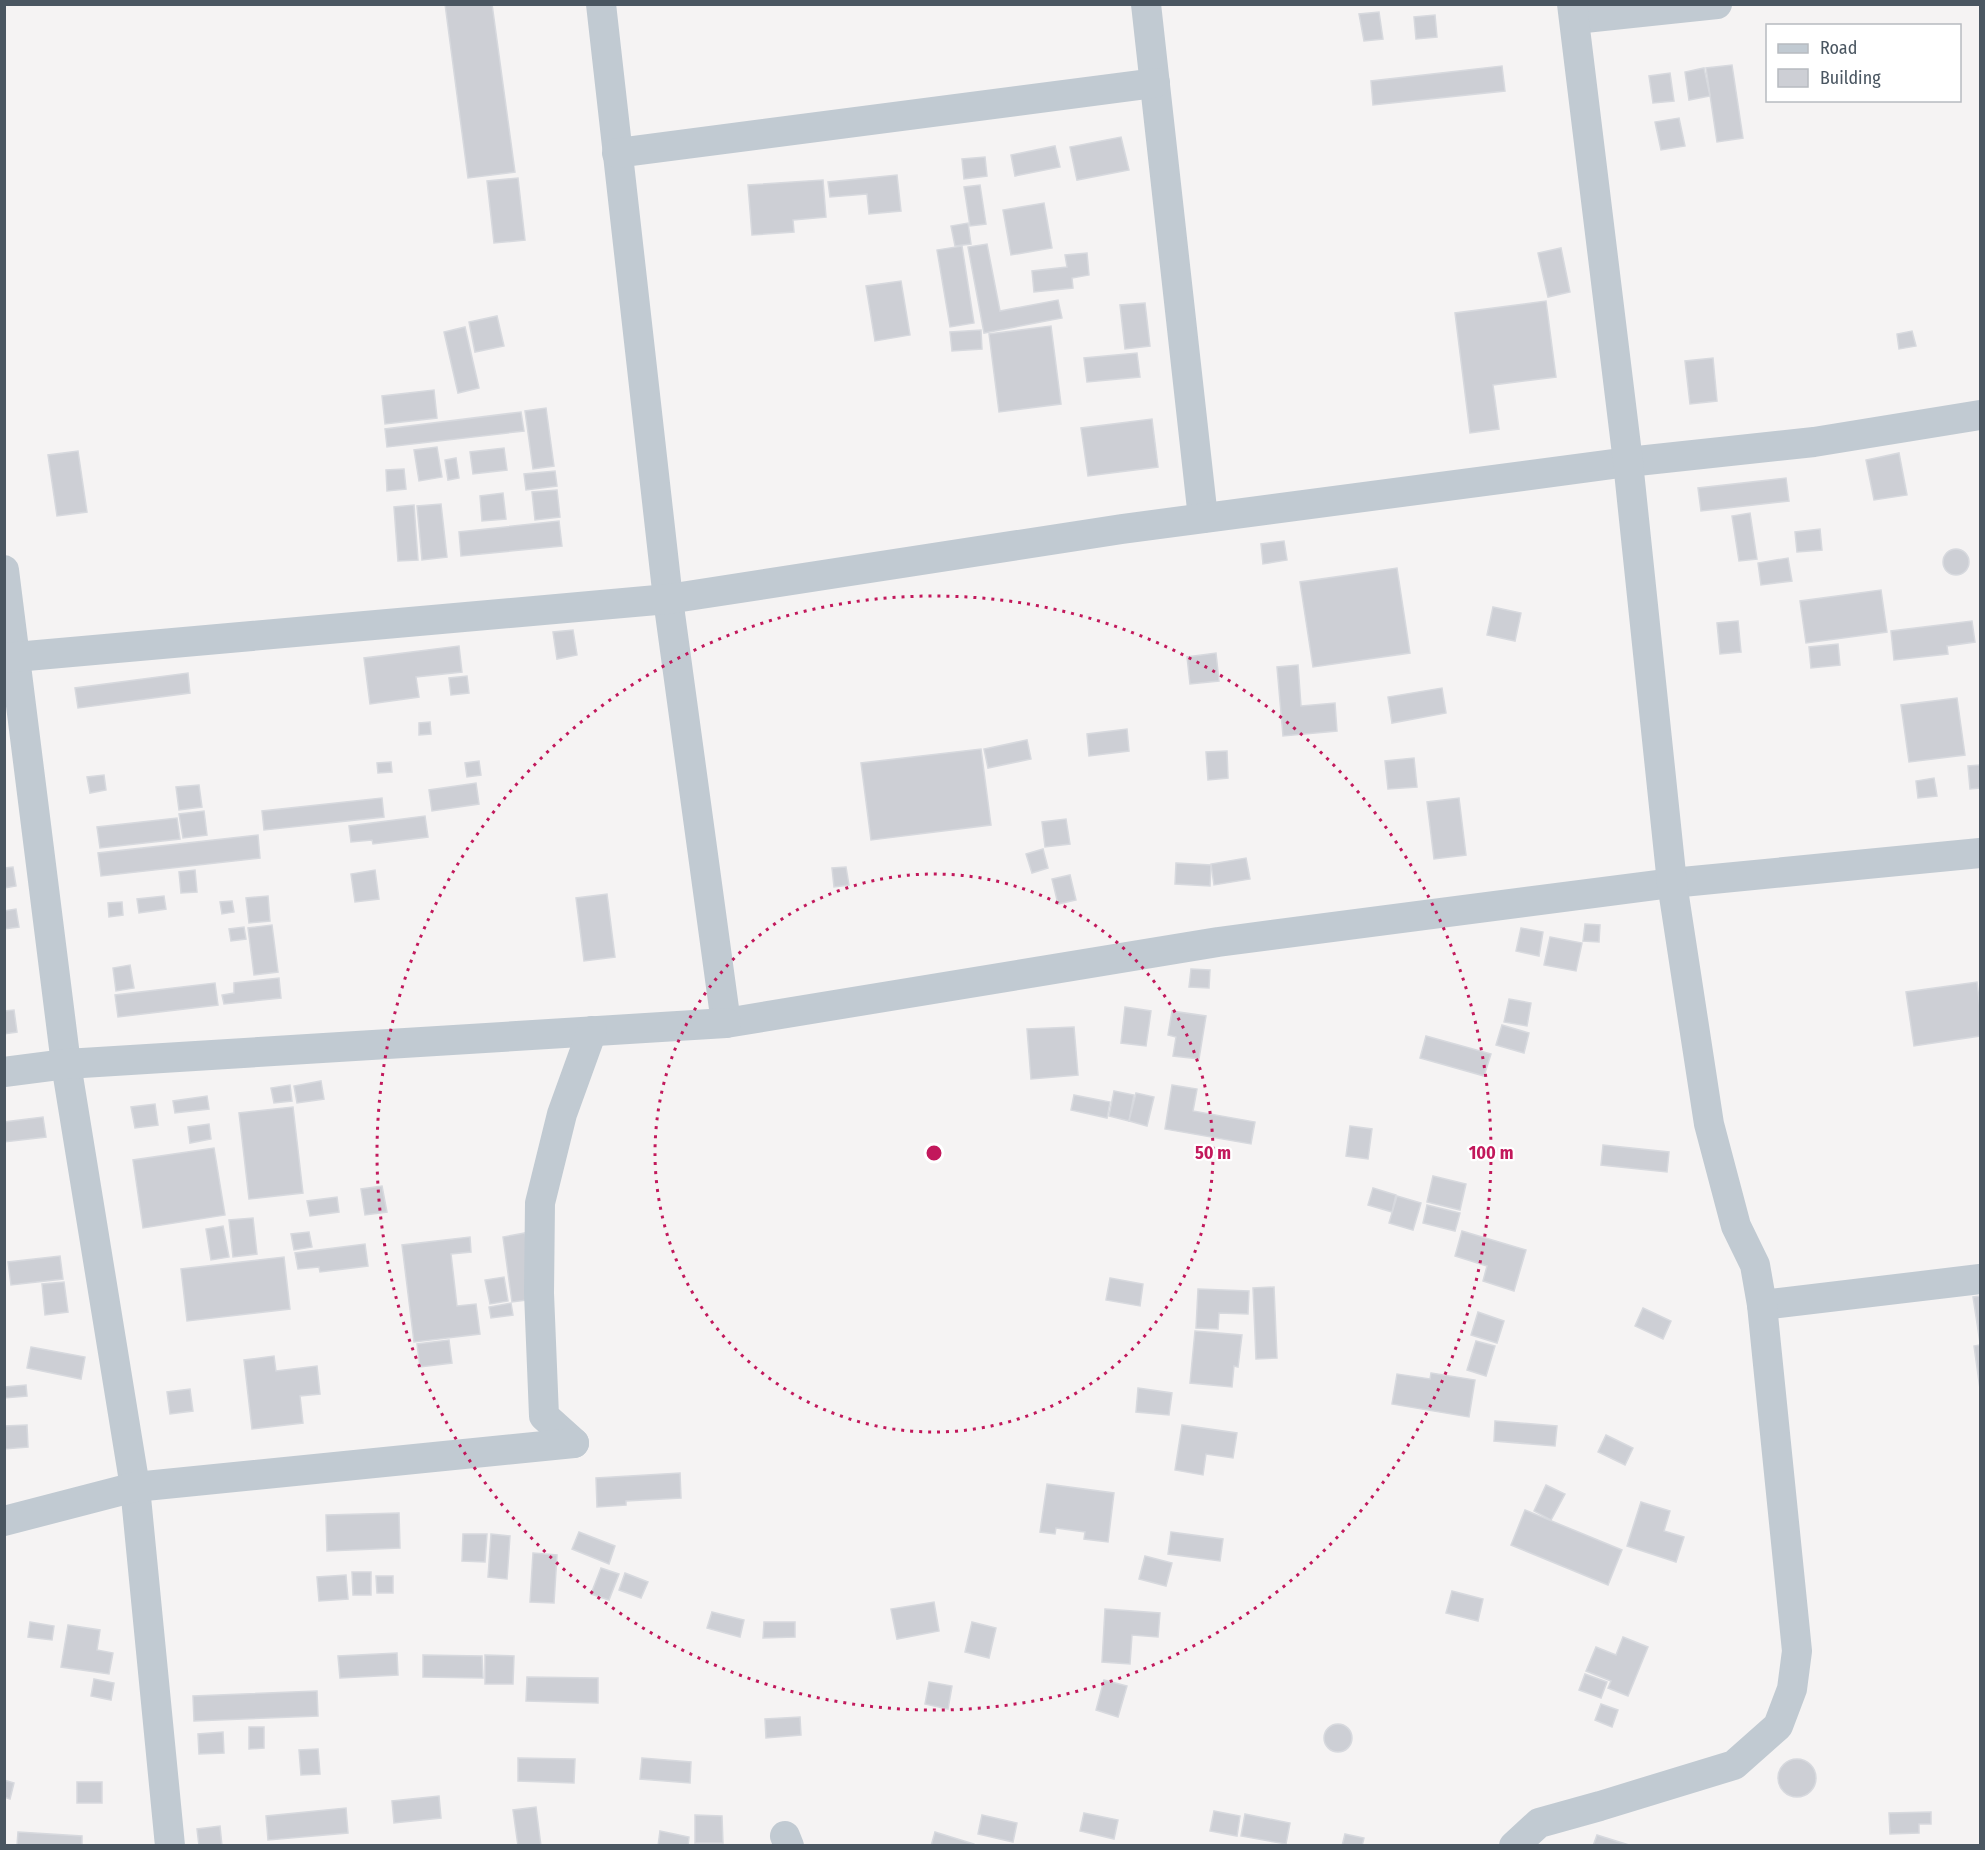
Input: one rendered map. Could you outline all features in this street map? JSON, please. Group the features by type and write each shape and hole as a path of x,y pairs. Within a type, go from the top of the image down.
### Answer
{"street":[{"path":"601,4 668,599 726,1023"},
{"path":"1146,4 1203,519"},
{"path":"1514,1845 1539,1823 1734,1765 1778,1726 1792,1689 1797,1652 1762,1305 1755,1265 1736,1226 1709,1124 1672,883 1628,462 1574,12 1717,4"},
{"path":"617,153 1155,83"},
{"path":"10,657 668,599 1098,532 1628,462 1814,442 1980,415"},
{"path":"4,570 10,657 66,1064 135,1487 170,1845"},
{"path":"4,1072 66,1064 726,1023 1218,942 1672,883 1980,853"},
{"path":"4,1521 135,1487 574,1443 544,1416 540,1203 562,1114 592,1031"},
{"path":"1762,1305 1980,1278"}],"building":[{"path":"445,4 492,4 515,172 468,178"},
{"path":"1379,12 1383,39 1364,41 1359,14"},
{"path":"1435,15 1437,37 1416,39 1414,17"},
{"path":"1732,65 1743,138 1717,142 1706,68"},
{"path":"1502,66 1505,91 1373,105 1371,81"},
{"path":"1704,68 1710,96 1689,100 1685,72"},
{"path":"1670,73 1674,101 1653,103 1649,76"},
{"path":"1679,118 1685,146 1661,150 1655,122"},
{"path":"1121,137 1129,170 1077,180 1070,147"},
{"path":"1055,146 1060,167 1015,176 1011,155"},
{"path":"985,157 987,176 964,179 962,159"},
{"path":"897,175 901,211 869,214 867,194 830,197 828,182"},
{"path":"518,178 525,240 494,243 487,181"},
{"path":"823,180 826,217 793,220 794,232 752,235 748,185"},
{"path":"980,185 986,224 970,226 964,187"},
{"path":"1044,203 1052,248 1011,255 1003,210"},
{"path":"968,223 971,244 955,246 951,226"},
{"path":"987,244 1000,311 1058,300 1062,318 984,333 968,247"},
{"path":"962,246 974,323 950,327 937,250"},
{"path":"1561,248 1570,292 1548,297 1538,253"},
{"path":"1087,253 1089,275 1072,278 1073,288 1034,292 1032,271 1067,267 1065,255"},
{"path":"901,281 910,335 875,341 866,286"},
{"path":"1546,301 1556,377 1493,385 1499,429 1470,433 1455,313"},
{"path":"1145,303 1150,346 1125,349 1120,305"},
{"path":"497,316 504,346 475,352 469,322"},
{"path":"1051,326 1061,404 999,412 989,334"},
{"path":"465,327 479,388 458,393 444,332"},
{"path":"981,330 982,349 952,351 950,332"},
{"path":"1912,331 1916,346 1899,349 1897,334"},
{"path":"1137,353 1140,377 1087,382 1084,358"},
{"path":"1713,358 1717,401 1690,404 1685,361"},
{"path":"434,390 437,418 385,424 382,396"},
{"path":"546,408 554,466 533,469 525,411"},
{"path":"521,412 524,431 387,447 385,429"},
{"path":"1152,419 1158,467 1088,476 1081,428"},
{"path":"437,447 442,477 419,481 414,450"},
{"path":"504,448 507,470 473,474 470,452"},
{"path":"78,451 87,512 57,516 48,455"},
{"path":"1899,453 1907,495 1874,500 1866,460"},
{"path":"456,458 459,478 448,480 445,460"},
{"path":"404,469 406,489 387,491 386,470"},
{"path":"555,471 557,486 526,490 524,474"},
{"path":"1786,478 1789,501 1701,511 1698,488"},
{"path":"557,490 560,517 535,520 532,492"},
{"path":"503,493 506,519 482,521 480,496"},
{"path":"441,504 447,557 422,560 417,506"},
{"path":"414,505 418,560 398,561 394,507"},
{"path":"1750,513 1757,559 1739,561 1732,516"},
{"path":"559,521 562,546 461,556 459,532"},
{"path":"1820,529 1822,550 1797,552 1795,532"},
{"path":"1284,541 1287,560 1263,564 1261,544"},
{"path":"1956,549 1965,553 1969,562 1965,571 1956,575 1947,571 1943,562 1947,553"},
{"path":"1788,558 1792,581 1761,585 1758,563"},
{"path":"1397,568 1410,653 1313,667 1300,582"},
{"path":"1881,590 1887,632 1806,643 1800,601"},
{"path":"1493,607 1521,613 1515,641 1487,635"},
{"path":"1738,621 1741,652 1720,654 1717,623"},
{"path":"1972,621 1975,642 1947,646 1948,654 1894,660 1891,631"},
{"path":"573,630 577,655 557,659 553,632"},
{"path":"1838,644 1840,665 1811,668 1809,647"},
{"path":"459,646 462,672 416,677 419,697 370,704 364,658"},
{"path":"1216,653 1219,681 1190,684 1187,657"},
{"path":"1298,665 1301,706 1335,703 1337,731 1283,736 1277,667"},
{"path":"188,673 190,693 78,708 75,688"},
{"path":"467,676 469,693 451,695 449,678"},
{"path":"1442,688 1446,713 1392,723 1388,697"},
{"path":"1957,698 1965,755 1909,762 1901,705"},
{"path":"430,722 431,734 419,735 419,723"},
{"path":"1127,729 1129,751 1089,756 1087,734"},
{"path":"1027,740 1031,759 988,768 984,749"},
{"path":"981,749 991,825 871,840 861,763"},
{"path":"1227,751 1228,778 1208,780 1206,752"},
{"path":"1414,758 1417,787 1388,789 1385,761"},
{"path":"479,761 481,775 467,777 465,763"},
{"path":"391,762 392,772 378,773 377,763"},
{"path":"1980,765 1980,788 1970,789 1968,766"},
{"path":"104,775 106,790 90,793 87,777"},
{"path":"1934,778 1937,796 1918,798 1916,781"},
{"path":"476,783 479,804 432,811 429,790"},
{"path":"199,785 202,807 179,810 176,787"},
{"path":"382,798 384,817 264,830 262,811"},
{"path":"1459,798 1466,855 1434,859 1427,802"},
{"path":"204,811 207,835 183,838 179,814"},
{"path":"425,816 428,837 373,844 372,840 351,842 349,826"},
{"path":"177,818 180,839 100,848 97,827"},
{"path":"1066,819 1070,844 1045,847 1042,822"},
{"path":"258,835 260,858 101,876 98,853"},
{"path":"1043,849 1048,868 1032,873 1026,854"},
{"path":"1246,858 1250,879 1214,885 1211,864"},
{"path":"1176,863 1211,865 1210,886 1175,884"},
{"path":"13,867 16,886 4,888 4,868"},
{"path":"846,867 849,885 834,887 832,868"},
{"path":"195,870 197,892 181,893 179,872"},
{"path":"375,870 379,899 355,902 351,874"},
{"path":"1070,875 1076,900 1058,904 1052,879"},
{"path":"607,894 615,957 584,961 576,898"},
{"path":"164,896 166,909 139,913 137,899"},
{"path":"268,896 270,921 249,923 246,898"},
{"path":"232,901 234,912 222,914 220,902"},
{"path":"122,902 123,915 109,917 108,903"},
{"path":"16,909 19,927 4,929 4,911"},
{"path":"1585,924 1600,925 1599,942 1583,941"},
{"path":"272,925 278,972 254,975 248,928"},
{"path":"244,927 246,939 231,941 229,929"},
{"path":"1521,928 1543,932 1539,956 1516,951"},
{"path":"1550,937 1582,943 1576,971 1544,965"},
{"path":"130,965 134,988 116,991 113,968"},
{"path":"1191,969 1210,970 1209,988 1189,987"},
{"path":"279,978 281,998 224,1004 222,995 234,993 234,983"},
{"path":"1977,982 1980,1036 1914,1046 1906,992"},
{"path":"215,983 218,1005 118,1017 115,995"},
{"path":"1509,999 1531,1003 1527,1026 1504,1022"},
{"path":"1125,1007 1151,1011 1146,1046 1121,1043"},
{"path":"14,1010 17,1032 4,1034 4,1011"},
{"path":"1172,1011 1206,1016 1199,1059 1173,1056 1176,1037 1168,1035"},
{"path":"1502,1025 1529,1033 1524,1053 1496,1045"},
{"path":"1074,1027 1078,1075 1031,1079 1027,1029"},
{"path":"1426,1036 1491,1054 1484,1076 1420,1058"},
{"path":"321,1081 324,1099 297,1103 294,1086"},
{"path":"290,1085 292,1101 274,1103 271,1088"},
{"path":"1172,1085 1197,1089 1193,1111 1255,1122 1251,1144 1165,1129"},
{"path":"1114,1091 1134,1095 1129,1121 1109,1116"},
{"path":"1136,1093 1154,1097 1147,1126 1129,1121"},
{"path":"1074,1095 1110,1102 1107,1118 1071,1110"},
{"path":"207,1096 209,1109 175,1113 173,1101"},
{"path":"155,1104 158,1125 135,1128 131,1107"},
{"path":"293,1107 303,1193 249,1199 239,1113"},
{"path":"43,1117 46,1137 4,1142 4,1122"},
{"path":"209,1124 211,1139 190,1143 188,1127"},
{"path":"1350,1126 1372,1129 1368,1159 1346,1156"},
{"path":"1603,1145 1669,1152 1667,1172 1601,1165"},
{"path":"214,1148 225,1215 143,1228 133,1160"},
{"path":"1433,1176 1466,1184 1460,1210 1427,1202"},
{"path":"382,1186 387,1212 365,1215 361,1189"},
{"path":"1373,1188 1396,1195 1392,1212 1368,1205"},
{"path":"1397,1196 1421,1203 1413,1230 1389,1223"},
{"path":"337,1197 339,1212 310,1216 307,1201"},
{"path":"1427,1205 1460,1213 1455,1231 1423,1223"},
{"path":"253,1218 257,1254 233,1257 229,1220"},
{"path":"223,1226 229,1257 211,1260 206,1229"},
{"path":"1462,1231 1526,1250 1514,1291 1483,1281 1487,1266 1455,1256"},
{"path":"309,1232 312,1247 294,1250 291,1234"},
{"path":"525,1233 534,1299 512,1302 503,1237"},
{"path":"470,1237 471,1252 451,1254 457,1306 476,1304 480,1334 414,1342 402,1245"},
{"path":"365,1244 368,1266 320,1272 319,1267 298,1269 295,1253"},
{"path":"60,1256 63,1279 11,1285 8,1262"},
{"path":"284,1257 290,1309 187,1321 181,1269"},
{"path":"504,1277 508,1301 490,1304 485,1280"},
{"path":"1110,1278 1143,1284 1140,1306 1106,1300"},
{"path":"64,1282 68,1312 45,1315 42,1284"},
{"path":"1274,1287 1277,1358 1256,1359 1253,1288"},
{"path":"1198,1289 1249,1291 1248,1314 1219,1313 1218,1329 1196,1328"},
{"path":"1980,1296 1980,1343 1973,1297"},
{"path":"511,1303 513,1315 491,1318 489,1307"},
{"path":"1643,1308 1671,1321 1663,1339 1635,1326"},
{"path":"1478,1312 1504,1321 1497,1343 1471,1335"},
{"path":"1195,1331 1242,1335 1238,1367 1234,1366 1232,1387 1190,1383"},
{"path":"449,1340 452,1363 420,1367 417,1344"},
{"path":"1476,1341 1495,1346 1486,1376 1467,1370"},
{"path":"1980,1345 1980,1389 1974,1346"},
{"path":"31,1347 85,1357 81,1379 27,1368"},
{"path":"274,1356 276,1371 317,1366 320,1394 300,1396 303,1423 252,1429 244,1360"},
{"path":"1431,1373 1475,1380 1469,1417 1392,1404 1397,1374 1430,1379"},
{"path":"26,1385 27,1396 4,1398 4,1387"},
{"path":"1138,1388 1172,1393 1169,1415 1136,1412"},
{"path":"190,1389 193,1411 170,1414 167,1392"},
{"path":"1495,1421 1557,1426 1555,1446 1494,1441"},
{"path":"27,1425 28,1447 4,1449 4,1426"},
{"path":"1182,1425 1237,1433 1233,1458 1206,1454 1203,1475 1175,1470"},
{"path":"1606,1435 1633,1448 1625,1465 1598,1452"},
{"path":"680,1473 681,1498 626,1501 626,1505 597,1507 596,1478"},
{"path":"1047,1484 1114,1493 1108,1542 1084,1539 1085,1532 1056,1528 1055,1534 1040,1532"},
{"path":"1546,1485 1565,1494 1551,1520 1534,1511"},
{"path":"1641,1502 1670,1511 1664,1531 1684,1537 1676,1562 1627,1546"},
{"path":"1525,1510 1622,1550 1608,1585 1511,1545"},
{"path":"399,1513 400,1548 327,1551 326,1515"},
{"path":"579,1532 615,1546 609,1564 572,1549"},
{"path":"1171,1532 1223,1539 1220,1561 1168,1554"},
{"path":"463,1534 487,1534 485,1562 462,1561"},
{"path":"491,1534 510,1536 507,1579 488,1577"},
{"path":"533,1553 557,1555 554,1603 530,1602"},
{"path":"1145,1556 1172,1563 1166,1586 1139,1579"},
{"path":"601,1568 619,1574 609,1600 591,1594"},
{"path":"352,1572 371,1572 371,1595 353,1595"},
{"path":"625,1573 648,1582 641,1598 619,1590"},
{"path":"346,1575 348,1599 319,1601 317,1577"},
{"path":"376,1576 393,1576 393,1593 377,1593"},
{"path":"1452,1591 1483,1599 1478,1621 1446,1613"},
{"path":"934,1602 939,1631 897,1639 891,1609"},
{"path":"1105,1609 1160,1613 1158,1637 1132,1635 1130,1664 1102,1662"},
{"path":"712,1612 744,1620 740,1637 707,1628"},
{"path":"30,1622 54,1626 52,1640 28,1637"},
{"path":"764,1622 795,1622 795,1637 763,1638"},
{"path":"972,1622 996,1628 989,1658 965,1652"},
{"path":"68,1625 100,1630 97,1650 113,1653 109,1674 61,1667"},
{"path":"1623,1637 1648,1647 1628,1696 1608,1688 1611,1681 1586,1671 1596,1647 1616,1655"},
{"path":"397,1653 398,1675 340,1678 338,1656"},
{"path":"423,1655 482,1656 483,1678 423,1677"},
{"path":"485,1655 514,1656 513,1684 485,1684"},
{"path":"1585,1674 1607,1682 1601,1698 1579,1690"},
{"path":"527,1677 598,1678 598,1703 526,1701"},
{"path":"94,1679 114,1683 111,1700 91,1696"},
{"path":"1104,1680 1127,1686 1118,1717 1096,1710"},
{"path":"929,1682 952,1686 948,1709 925,1704"},
{"path":"317,1691 318,1716 194,1721 193,1696"},
{"path":"1601,1704 1618,1710 1612,1727 1595,1720"},
{"path":"800,1717 801,1735 766,1738 765,1719"},
{"path":"1338,1724 1348,1728 1352,1738 1348,1748 1338,1752 1328,1748 1324,1738 1328,1728"},
{"path":"249,1727 264,1727 264,1748 249,1749"},
{"path":"223,1732 224,1753 199,1754 198,1734"},
{"path":"318,1749 320,1774 301,1775 299,1750"},
{"path":"518,1758 575,1759 574,1783 518,1781"},
{"path":"642,1758 691,1762 690,1783 640,1779"},
{"path":"1797,1759 1811,1764 1816,1778 1811,1792 1797,1797 1783,1792 1778,1778 1783,1764"},
{"path":"4,1780 14,1783 10,1799 4,1797"},
{"path":"77,1782 102,1782 102,1803 77,1803"},
{"path":"439,1796 441,1818 394,1823 392,1801"},
{"path":"536,1807 541,1846 518,1846 513,1810"},
{"path":"346,1808 348,1833 268,1840 266,1816"},
{"path":"1214,1811 1240,1816 1237,1836 1210,1831"},
{"path":"1931,1812 1931,1824 1919,1824 1919,1833 1890,1834 1889,1813"},
{"path":"1084,1813 1118,1820 1114,1839 1080,1831"},
{"path":"1245,1814 1290,1823 1286,1844 1241,1836"},
{"path":"695,1815 722,1816 723,1843 695,1843"},
{"path":"982,1815 1017,1823 1013,1842 978,1834"},
{"path":"220,1826 222,1846 199,1846 197,1829"},
{"path":"660,1831 689,1837 688,1846 658,1846"},
{"path":"18,1832 82,1836 82,1846 17,1846"},
{"path":"935,1832 974,1844 974,1846 931,1846"},
{"path":"1345,1834 1364,1838 1362,1846 1342,1846"},
{"path":"1597,1835 1629,1845 1593,1846"}]}
